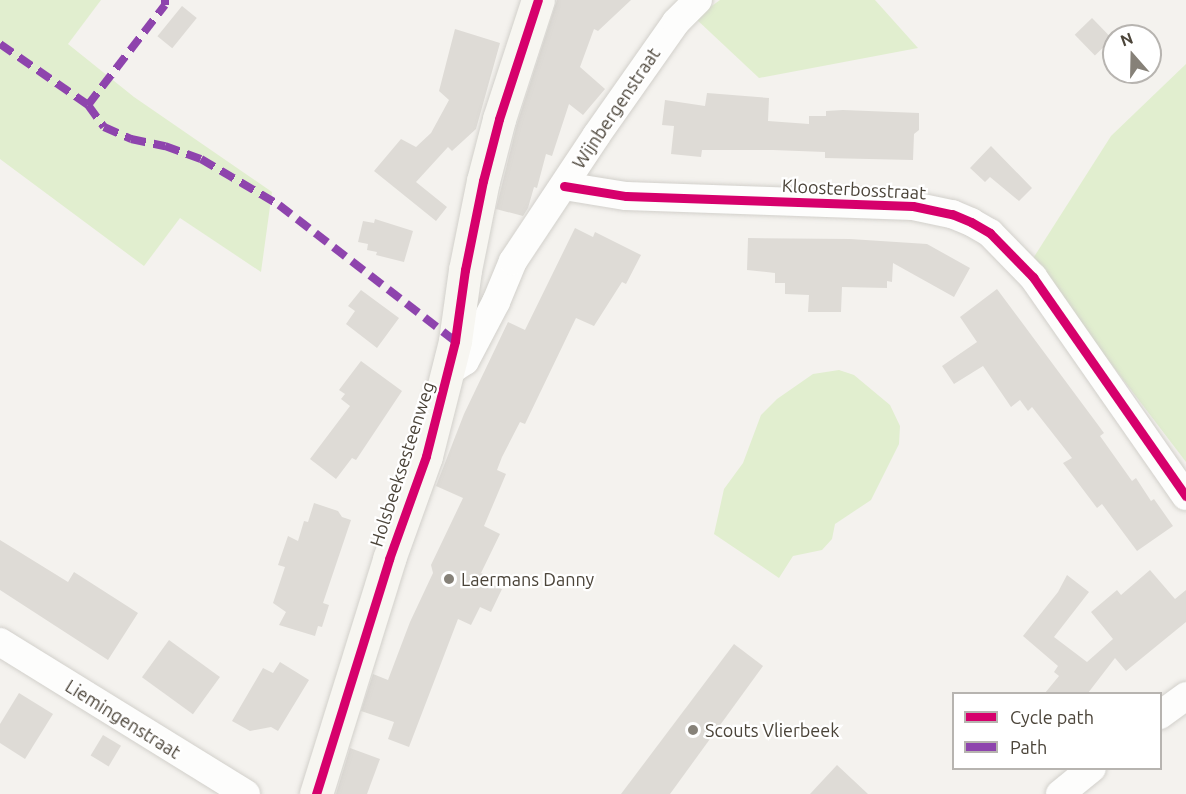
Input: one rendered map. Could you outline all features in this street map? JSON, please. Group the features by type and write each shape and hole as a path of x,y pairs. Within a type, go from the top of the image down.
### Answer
{"street":[{"name":"Holsbeeksesteenweg","path":"316,794 389,559 426,456 448,372 465,270 499,119 538,0"},
{"name":"Wijnbergenstraat","path":"448,372 465,361 496,302 513,261 649,59 676,22 698,0"},
{"name":"Kloosterbosstraat","path":"564,186 626,196 913,206 952,214 971,222 990,234 1032,277 1186,496"},
{"path":"465,270 489,271 513,261"},
{"name":"Liemingenstraat","path":"0,642 246,794"},
{"path":"1162,714 1186,696"},
{"path":"1059,794 1089,770"}],"green space":[{"path":"0,0 101,0 68,44 134,97 272,192 261,272 180,218 144,266 0,159"},
{"path":"720,0 875,0 918,48 759,78 695,18"},
{"path":"1186,64 1186,462 1032,260 1111,136"},
{"path":"839,370 854,375 890,405 900,426 899,444 871,500 835,524 832,539 822,550 793,556 779,578 714,534 724,489 743,463 761,415 777,399 813,374"}],"building":[{"path":"557,0 631,0 598,31 594,29 580,67 605,89 583,115 569,104 552,156 546,154 537,188 534,187 528,208 523,216 496,209 517,124"},
{"path":"182,6 197,18 172,48 157,36"},
{"path":"1092,18 1102,28 1102,49 1095,56 1075,35"},
{"path":"455,29 500,43 476,129 452,151 448,147 416,182 447,207 436,221 374,171 401,139 416,147 431,133 449,100 439,91"},
{"path":"707,93 769,98 768,121 809,124 809,116 826,116 826,111 843,110 919,113 919,130 914,134 913,160 825,158 825,152 773,150 702,150 701,157 671,154 674,126 662,125 665,100 705,106"},
{"path":"991,146 1032,188 1019,201 990,177 985,182 970,168"},
{"path":"375,219 413,231 404,262 376,255 377,252 367,250 368,244 358,242 363,221 374,223"},
{"path":"575,228 593,237 595,232 641,255 626,284 622,282 594,326 576,318 525,424 520,422 502,457 497,470 506,474 484,526 500,534 481,573 493,579 491,584 502,589 491,612 480,607 471,625 458,619 409,747 388,739 394,722 361,711 373,674 388,680 410,622 433,573 431,565 463,498 436,486 464,414 508,322 525,330"},
{"path":"748,238 850,239 927,244 970,268 954,297 893,263 892,282 887,281 887,288 842,287 841,312 808,312 809,295 785,294 785,283 775,283 775,273 747,270"},
{"path":"997,289 1104,433 1100,436 1132,481 1136,478 1151,501 1154,499 1173,526 1137,551 1102,504 1097,508 1063,463 1072,458 1032,407 1028,411 1020,400 1011,407 983,366 954,384 942,366 977,342 960,317"},
{"path":"361,290 399,318 377,348 346,324 355,311 348,306"},
{"path":"361,361 402,391 356,460 352,458 336,479 310,459 350,406 341,399 345,394 339,390"},
{"path":"314,503 338,511 342,517 351,520 323,603 329,605 322,627 318,626 315,636 279,625 286,612 273,603 285,567 278,565 288,536 298,541 304,521 308,522"},
{"path":"0,540 68,582 74,572 138,613 108,660 0,590"},
{"path":"1150,570 1175,599 1186,590 1186,622 1126,671 1115,658 1089,692 1046,692 1059,676 1054,672 1058,666 1023,636 1058,592 1067,575 1089,592 1054,637 1087,662 1113,639 1091,612 1117,590 1121,595"},
{"path":"169,640 220,677 193,714 142,677"},
{"name":"Scouts Vlierbeek","path":"734,644 763,666 670,794 621,794"},
{"path":"280,662 309,680 278,731 271,727 250,731 232,721 263,668 273,673"},
{"path":"19,693 53,714 25,759 0,743 0,724"},
{"path":"103,735 121,746 109,766 91,756"},
{"path":"350,748 380,759 367,794 336,794"},
{"path":"837,765 868,794 810,794"}],"marked path":[{"path":"0,44 88,105 165,5 165,0"},
{"path":"88,105 104,127 131,139 165,146 201,159 279,205 455,341"}],"cycle path":[{"path":"316,794 389,559 426,456 455,341 465,270 483,181 499,119 538,0"},
{"path":"564,186 626,196 913,206 952,214 971,222 990,233 1033,277 1186,496"}],"place":[{"name":"Laermans Danny","path":"449,579"},
{"name":"Scouts Vlierbeek","path":"693,730"}]}
